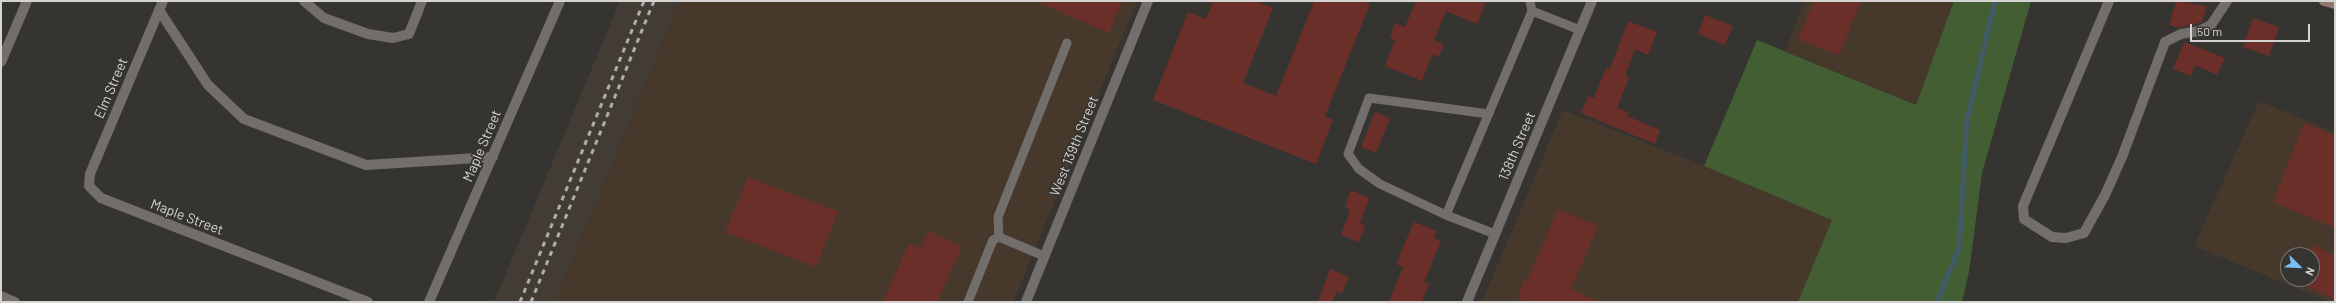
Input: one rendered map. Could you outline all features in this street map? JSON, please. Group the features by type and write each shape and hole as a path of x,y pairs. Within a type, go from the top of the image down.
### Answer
{"main road":[{"path":"2324,1 2335,4"}],"street":[{"path":"1,62 27,1"},
{"path":"304,1 324,18 368,34 393,38 409,34 422,1"},
{"name":"Maple Street","path":"429,302 560,1"},
{"name":"West 139th Street","path":"1026,302 1148,1"},
{"name":"138th Street","path":"1467,302 1592,1"},
{"path":"2109,1 2023,206 2024,219 2052,237 2066,238 2084,233 2105,195 2122,158 2165,42 2181,34 2199,31 2212,25 2227,1"},
{"path":"161,5 208,85 244,119 366,165 493,157"},
{"name":"Elm Street","path":"90,186 90,174 161,5"},
{"name":"Maple Street","path":"90,186 100,198 368,302"},
{"path":"1,296 15,302"}],"lane":[{"path":"1446,215 1532,11 1530,1"},
{"path":"1532,11 1580,30"},
{"path":"999,237 998,217 1067,43"},
{"path":"1489,114 1369,98 1348,154 1359,169 1380,184 1446,215 1495,234"},
{"path":"968,302 993,240 999,237 1044,256"}],"shaded area":[{"path":"620,1 680,1 555,302 494,302"},
{"path":"680,1 1137,1 1013,302 555,302"},
{"path":"1805,1 1954,1 1916,105 1785,51"},
{"path":"2259,101 2335,132 2335,302 2330,302 2294,287 2320,287 2320,247 2280,247 2280,281 2194,246"},
{"path":"1563,110 1704,166 1832,220 1798,302 1482,302"}],"green space":[{"path":"1954,1 2031,1 1982,173 1969,272 1962,302 1798,302 1832,220 1704,166 1757,40 1916,105"}],"building":[{"path":"1035,1 1122,1 1109,33"},
{"path":"1213,1 1256,1 1273,8 1243,83 1276,96 1314,1 1361,1 1370,4 1325,116 1333,120 1316,164 1153,100 1188,12 1206,19"},
{"path":"1416,1 1486,1 1477,24 1446,11 1434,40 1444,44 1439,57 1432,54 1422,81 1385,66 1395,40 1390,38 1395,23 1405,27"},
{"path":"1814,1 1861,1 1839,55 1798,39"},
{"path":"2176,1 2207,6 2202,22 2179,28 2169,25"},
{"path":"1705,15 1733,26 1725,45 1698,34"},
{"path":"2253,18 2279,27 2269,56 2243,47"},
{"path":"1628,21 1657,32 1648,55 1635,49 1625,76 1629,78 1617,108 1628,112 1627,116 1660,130 1655,144 1581,113 1588,96 1594,98 1606,68 1610,69"},
{"path":"2184,42 2225,58 2217,75 2195,65 2191,76 2173,69"},
{"path":"1375,112 1390,118 1376,153 1361,147"},
{"path":"2304,123 2335,136 2335,228 2273,202"},
{"path":"748,177 838,211 816,267 725,232"},
{"path":"1351,190 1369,198 1360,223 1365,225 1359,242 1341,235 1350,210 1345,207"},
{"path":"1558,209 1598,226 1571,289 1600,302 1527,302 1517,298 1524,280 1527,281"},
{"path":"1414,222 1437,231 1434,238 1441,241 1424,282 1429,284 1422,302 1389,302 1403,267 1396,264"},
{"path":"928,231 962,246 937,302 883,302 909,243 920,248"},
{"path":"2320,248 2335,255 2335,300 2308,287 2320,287"},
{"path":"1330,269 1349,277 1342,294 1337,291 1332,302 1318,302"}],"waterway":[{"path":"1937,302 1959,248 1967,120 1995,1"}],"railway":[{"path":"520,302 644,1"},
{"path":"531,302 654,1"}]}
